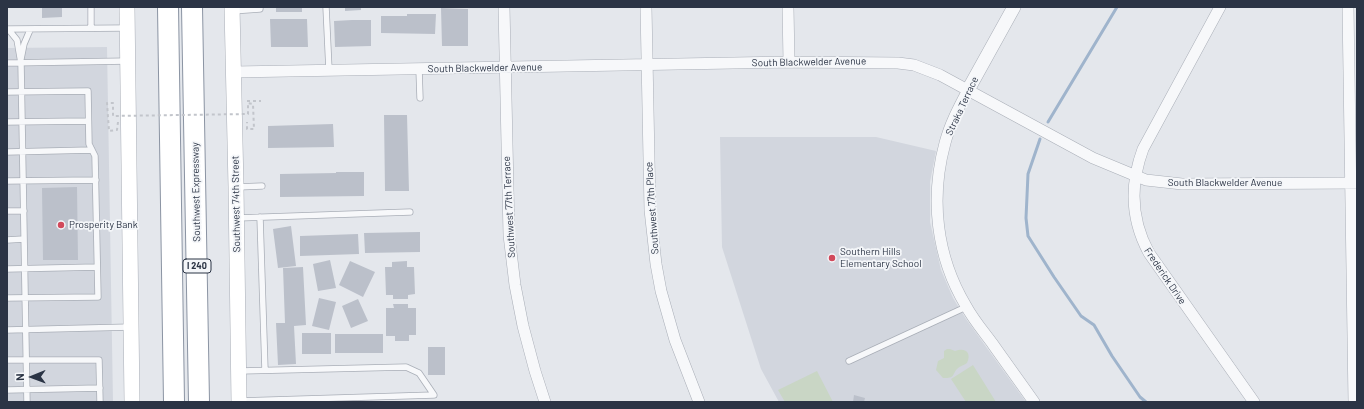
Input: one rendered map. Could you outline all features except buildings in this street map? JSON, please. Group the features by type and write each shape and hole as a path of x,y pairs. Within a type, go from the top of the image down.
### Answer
{"highway":[{"name":"I 240","path":"168,7 174,402"},
{"name":"Southwest Expressway","path":"192,7 199,402"}],"main road":[{"path":"127,7 132,402"},
{"name":"Southwest 74th Street","path":"232,9 237,218 239,402"}],"street":[{"name":"Southwest 77th Terrace","path":"504,7 508,209 512,266 524,334 545,402"},
{"name":"Southwest 77th Place","path":"646,7 650,210 656,264 660,292 683,364 698,402"},
{"path":"788,7 789,62"},
{"name":"Straka Terrace","path":"1014,7 957,111 946,141 939,175 937,218 944,258 952,280 966,307 1034,402"},
{"name":"Frederick Drive","path":"1220,7 1143,149 1136,176 1134,205 1135,217 1142,240 1149,253 1254,402"},
{"path":"1348,7 1354,183 1354,402"},
{"name":"South Blackwelder Avenue","path":"234,72 789,62 898,63 914,65 940,75 1093,158 1136,176 1158,182 1182,184 1354,183"}],"lane":[{"path":"91,7 91,28"},
{"path":"232,9 260,9 260,7"},
{"path":"326,7 328,70"},
{"path":"8,30 127,28"},
{"path":"8,30 17,40 21,63"},
{"path":"27,402 21,63 24,44 30,30"},
{"path":"7,63 128,61"},
{"path":"419,69 420,98"},
{"path":"7,92 88,91 89,144 95,156 98,297 7,298"},
{"path":"7,122 88,121"},
{"path":"7,152 92,150"},
{"path":"7,181 96,180"},
{"path":"236,187 262,186"},
{"path":"7,211 24,211"},
{"path":"237,218 410,212"},
{"path":"260,217 265,370"},
{"path":"7,240 24,239"},
{"path":"7,269 97,267"},
{"path":"849,361 966,307"},
{"path":"7,330 131,328"},
{"path":"7,360 99,360 100,402"},
{"path":"239,371 406,367 419,373 434,395 239,402"},
{"path":"7,390 100,388"}],"path":[{"path":"247,115 247,100 261,101"},
{"path":"118,122 117,130 109,131 107,103 113,103 113,116 248,114 248,103 253,104 254,129 247,128 248,122"}],"shaded area":[{"path":"107,47 113,402 7,402 7,48"},
{"name":"Southern Hills Elementary School","path":"720,137 876,137 936,151 930,182 930,222 941,270 953,298 966,319 1026,402 779,402 761,369 722,247"}],"green space":[{"path":"947,349 955,351 965,350 969,356 967,363 958,368 952,377 943,378 936,370 938,361 944,358 944,351"},
{"path":"973,365 996,402 966,402 951,379"},
{"path":"817,371 833,402 785,402 778,390"}],"waterway":[{"path":"1048,122 1117,7"},
{"path":"1040,139 1028,174 1026,218 1028,236 1081,316 1094,325 1112,356 1140,397 1146,402"}],"place":[{"name":"Prosperity Bank","path":"61,225"},
{"name":"Southern Hills Elementary School","path":"832,258"}]}
